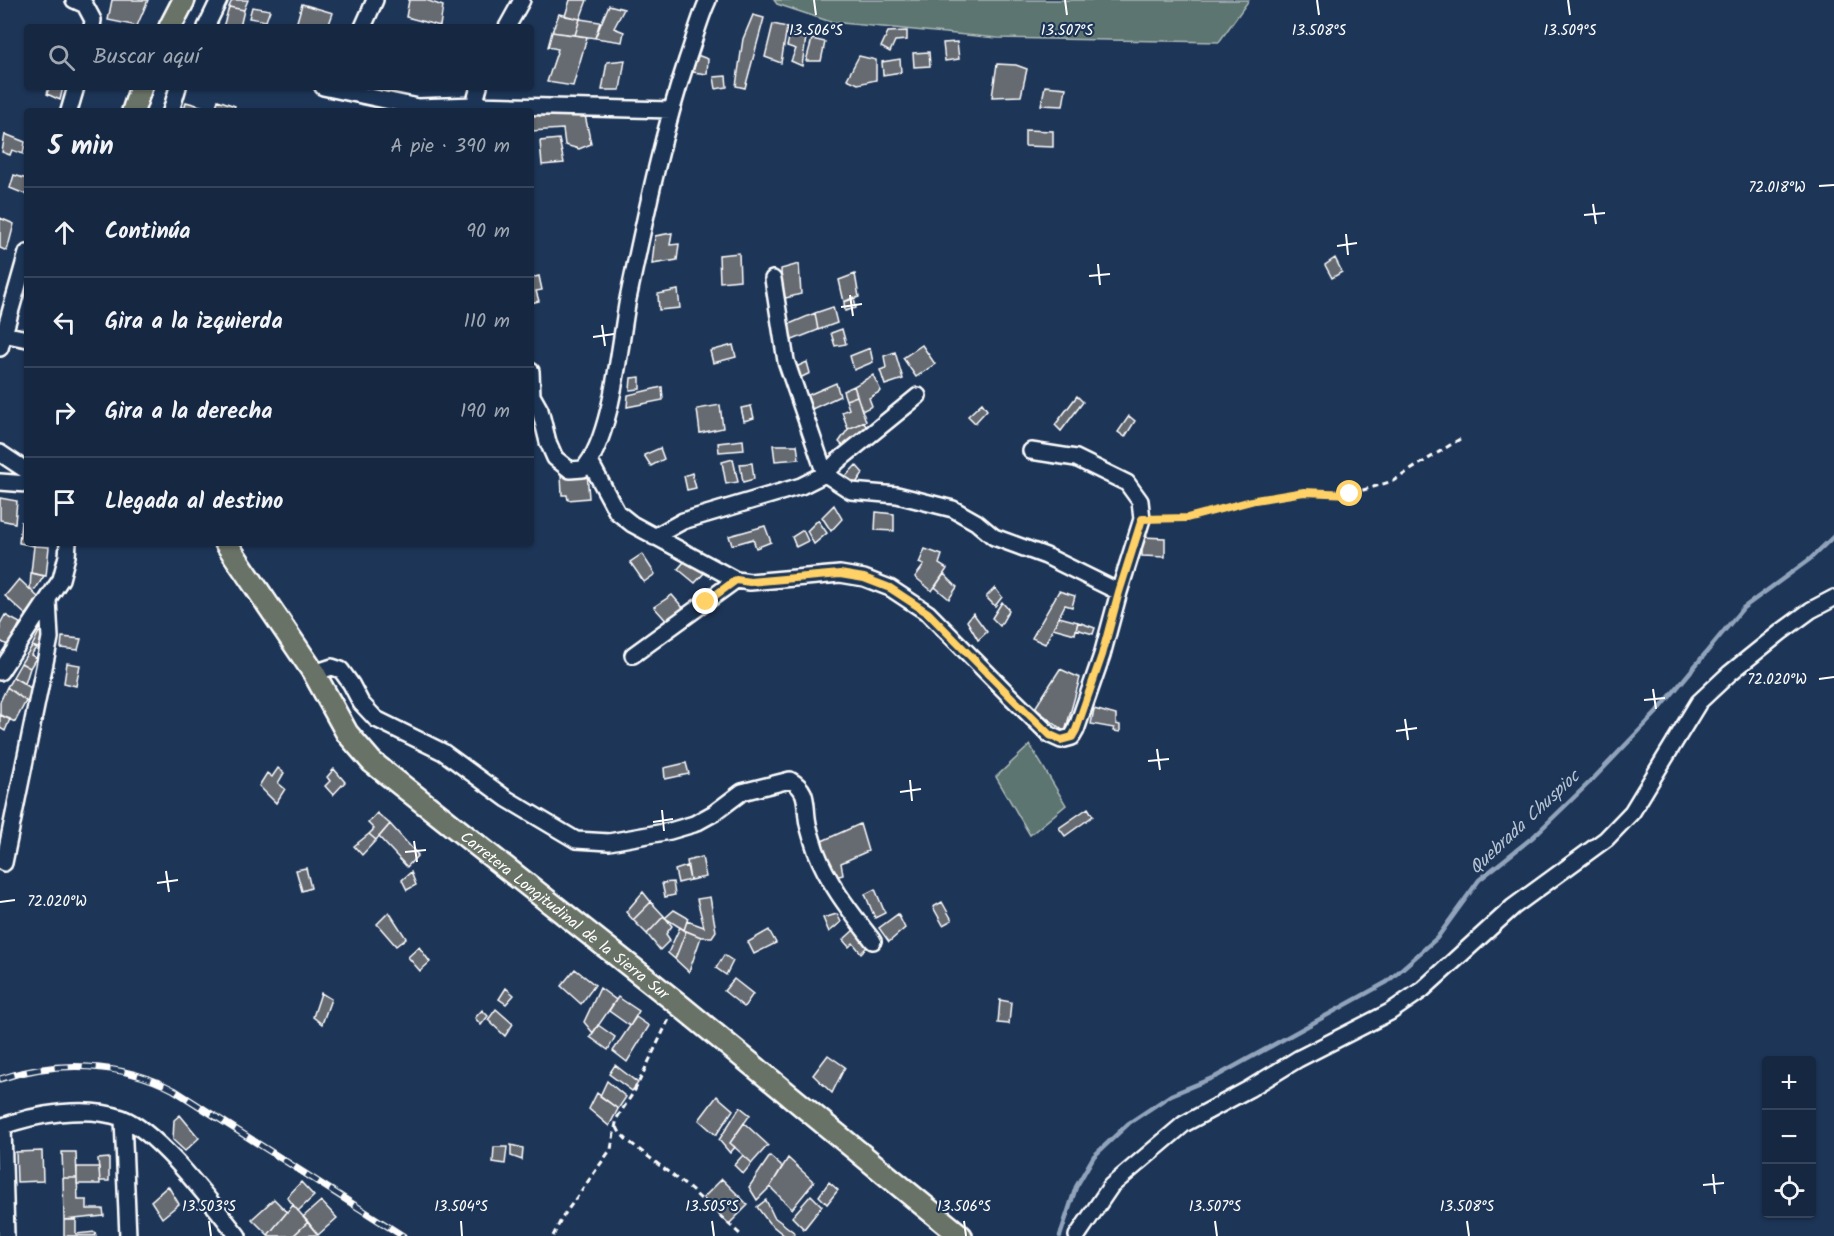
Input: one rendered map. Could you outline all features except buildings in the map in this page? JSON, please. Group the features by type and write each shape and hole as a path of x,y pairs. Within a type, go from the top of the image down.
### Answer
{"highway":[{"path":"172,24 184,0"},
{"path":"134,108 140,90"},
{"name":"Carretera Longitudinal de la Sierra Sur","path":"228,546 314,673 347,733 372,762 677,1003 961,1236"}],"street":[{"path":"74,0 86,5 93,20 92,24"},
{"path":"207,24 219,0"},
{"path":"364,24 375,0"},
{"path":"509,24 522,0"},
{"path":"534,407 538,424 555,458 570,470 583,469 590,462 604,429 621,351 628,302 671,110 708,0"},
{"path":"70,108 75,90"},
{"path":"172,108 177,90"},
{"path":"337,90 418,107 474,108 478,90"},
{"path":"534,109 671,110"},
{"path":"24,264 2,341 24,339"},
{"path":"773,279 786,361 825,474 851,491 897,495 953,509 976,522 994,537 1046,556 1119,592"},
{"path":"654,537 683,521 801,486 825,474 918,396"},
{"path":"590,462 616,512 654,537 736,580 750,582 840,574 864,578 890,588 928,613 1050,735 1061,740 1072,737 1076,730 1102,655 1142,519 1140,501 1128,483 1076,458 1031,451"},
{"path":"0,453 24,469"},
{"path":"0,482 24,484"},
{"path":"0,672 61,579 68,546"},
{"path":"633,654 736,580"},
{"path":"1077,1236 1111,1186 1184,1124 1298,1059 1398,1006 1422,990 1513,907 1606,839 1632,812 1700,702 1730,673 1781,632 1811,610 1834,598"},
{"path":"4,863 50,638 48,600"},
{"path":"314,673 332,667 341,670 360,702 376,719 442,752 507,799 576,840 609,842 694,824 714,813 742,792 790,780 800,786 803,793 816,850 833,889 873,941"},
{"path":"6,1236 2,1126 50,1115 95,1112 123,1119 144,1130 202,1191 238,1236"},
{"path":"123,1119 128,1236"}],"path":[{"path":"1142,519 1187,518 1255,500 1304,492 1350,494 1393,481 1463,437"},
{"path":"553,1236 562,1218 611,1149 620,1112 635,1090 677,1003"},
{"path":"616,1125 627,1140 690,1189 742,1236"}],"green space":[{"path":"774,0 1249,0 1219,42 997,38 831,22 777,4"},
{"path":"1030,745 1066,805 1030,835 996,777"}],"waterway":[{"name":"Quebrada Chuspioc","path":"1060,1236 1076,1187 1094,1156 1129,1123 1171,1095 1217,1076 1387,982 1437,938 1479,880 1533,837 1657,712 1743,608 1810,559 1834,536"}],"railway":[{"path":"0,1079 43,1069 88,1067 110,1069 154,1081 174,1090 403,1236"}],"route":[{"path":"706,602 736,580 750,582 840,574 864,578 890,588 928,613 1050,735 1061,740 1072,737 1076,730 1102,655 1142,519 1187,518 1255,500 1304,492 1350,494"}]}
